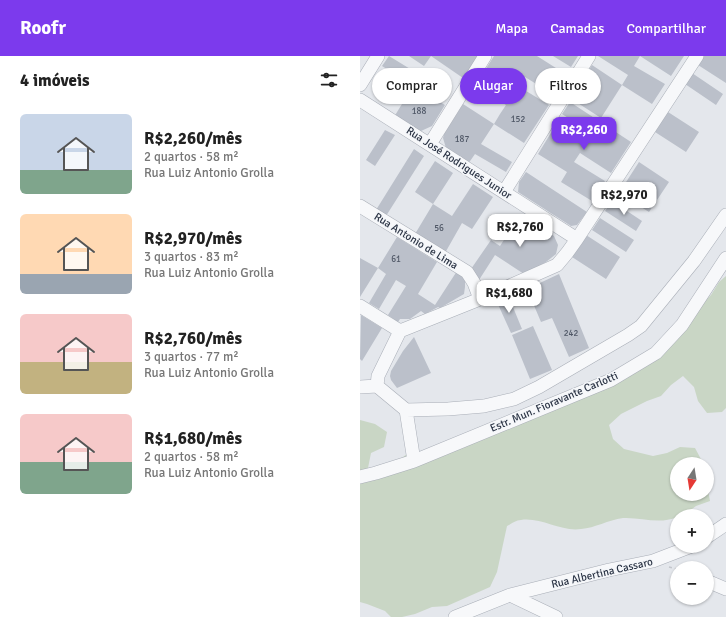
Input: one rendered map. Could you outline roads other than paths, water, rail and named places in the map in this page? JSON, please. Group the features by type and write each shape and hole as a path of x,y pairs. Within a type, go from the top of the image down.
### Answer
{"street":[{"path":"360,85 378,56"},
{"path":"430,144 486,56"},
{"path":"504,192 589,56"},
{"path":"377,386 378,376 400,331 480,299 557,265 578,239 698,56"},
{"name":"Rua José Rodrigues Junior","path":"360,100 578,239"},
{"name":"Rua Antonio de Lima","path":"360,206 467,272 480,299"},
{"path":"406,410 462,408 484,406 508,401 539,387 628,336 640,326 694,262 726,215"},
{"name":"Estr. Mun. Fioravante Carlotti","path":"360,476 376,473 414,461 611,380 656,353 682,325 726,258"},
{"path":"360,306 400,331"},
{"path":"360,387 377,386 406,410 414,461"},
{"path":"714,532 726,524"},
{"name":"Rua Albertina Cassaro","path":"456,617 510,596 602,572 653,561 674,553"},
{"path":"714,584 726,588"},
{"path":"510,596 545,614 556,617"}]}
